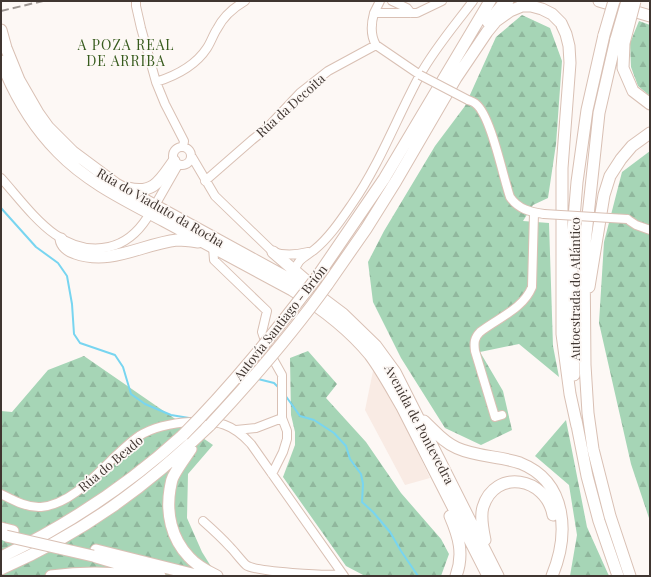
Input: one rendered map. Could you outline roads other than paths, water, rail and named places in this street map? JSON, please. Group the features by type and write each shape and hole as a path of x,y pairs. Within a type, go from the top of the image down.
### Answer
{"highway":[{"name":"Autovía Santiago - Brión","path":"1,557 51,532 81,514 136,475 183,435 248,366 317,277 347,235 384,178 490,1"},
{"path":"482,14 498,1"},
{"path":"456,78 464,61 486,24 503,4 508,1"},
{"path":"600,1 650,16"},
{"name":"Autoestrada do Atlántico","path":"614,1 604,34 587,110 577,182 572,242 572,334 577,426 587,476 599,521 618,576"},
{"path":"622,1 650,10"},
{"name":"Autoestrada do Atlántico","path":"627,1 620,41 599,113 584,253 584,320 588,413 593,449 610,516 630,576"},
{"path":"635,1 620,41 623,68 633,91 650,104"},
{"path":"456,78 487,32 496,21 510,10 522,6 531,6 552,14 561,23 569,46 570,63 562,168 562,334 570,394 577,426"},
{"name":"Rúa do Viaduto da Rocha","path":"1,30 6,48 19,80 38,113 48,127 73,152 116,184 313,297"},
{"name":"Rúa do Viaduto da Rocha","path":"1,61 10,84 27,114 58,152 85,175 108,191 292,290 313,297"},
{"name":"Autovía Santiago - Brión","path":"1,569 20,561 76,531 121,501 162,469 199,437 247,386 312,306 366,229 456,78"},
{"path":"584,320 604,195 610,176 632,146 650,133"},
{"path":"116,184 136,190 148,189 160,181 176,163"},
{"path":"61,239 61,243 71,252 95,258 120,254 178,240 208,245"},
{"path":"273,252 295,272 326,296 331,305"},
{"name":"Avenida de Pontevedra","path":"313,297 331,305 343,314 376,346 395,372 498,576"},
{"name":"Avenida de Pontevedra","path":"313,297 370,356 387,380 488,576"},
{"path":"418,416 449,444 467,451 519,463 544,478 555,495 562,518 561,552 552,576"},
{"path":"199,437 172,478 168,501 168,515 173,531 189,558 216,576"},
{"path":"439,481 437,490 459,538 460,552 456,576"},
{"path":"487,553 482,527 482,508 494,490 503,484 512,482 527,484 537,488 545,494 552,506 556,534 551,563 544,576"},
{"path":"5,533 200,576"},
{"path":"95,553 160,576"},
{"path":"51,576 86,573 125,574 138,576"}],"street":[{"path":"136,1 141,28 156,82 165,104 184,141 183,147"},
{"path":"156,82 176,74 198,58 207,48 218,27 234,7 245,1"},
{"path":"380,1 371,22 372,35 376,45 420,75 476,104 485,116 493,136 510,197 514,203 534,213 627,219 636,225 650,230"},
{"path":"392,1 407,8 411,13"},
{"path":"374,13 417,13 442,1"},
{"path":"295,272 299,260 312,252 323,242 371,176 391,132 420,75 429,60 473,1"},
{"name":"Rúa da Decoita","path":"205,181 267,128 300,93 328,71 376,45"},
{"path":"158,200 176,163 173,154 174,151 183,147 189,149 192,154 192,158 215,196 273,252 283,255 312,252"},
{"path":"176,163 182,166 187,164 192,158"},
{"path":"1,178 39,220 61,239 73,245 97,249 121,243 130,238 147,218"},
{"path":"502,415 495,417 475,352 475,337 520,305 532,287 534,213"},
{"path":"208,245 214,260 267,311 262,332 268,350 282,375 282,418 286,427 287,439 283,452 272,474"},
{"path":"236,430 256,428 282,418"},
{"name":"Rúa do Beado","path":"1,494 21,503 41,507 63,500 91,479 139,436 156,427 198,422 228,425 236,430 251,444 342,575"},
{"path":"251,444 253,432 256,428"},
{"path":"202,521 218,534 248,566 289,572 342,575"}],"waterway":[{"path":"1,208 36,247 58,263 67,276 72,304 74,334 80,343 115,355 123,367 131,394 145,404 171,415 189,418"},
{"path":"258,379 274,383 279,388"},
{"path":"234,387 242,382"},
{"path":"285,395 300,416 314,420 334,433 346,446 350,459 361,474 363,484 362,502 373,512 390,532 418,576"}],"railway":[{"path":"1,11 43,1"}],"district":[{"name":"A POZA REAL DE ARRIBA","path":"126,52"}]}
